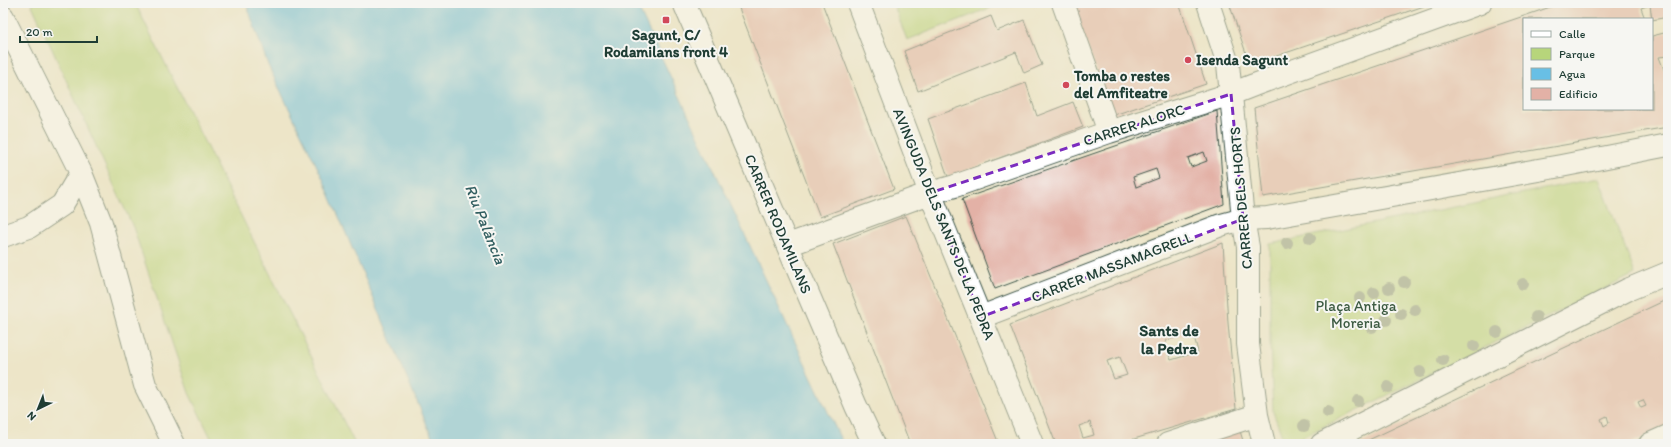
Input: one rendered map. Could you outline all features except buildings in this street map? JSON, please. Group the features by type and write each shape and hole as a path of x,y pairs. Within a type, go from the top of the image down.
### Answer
{"street":[{"name":"CARRER RODAMILANS","path":"684,3 856,406 874,444"},
{"name":"AVINGUDA DELS SANTS DE LA PEDRA","path":"858,3 930,193 1032,444"},
{"path":"1063,3 1109,132"},
{"name":"CARRER DELS HORTS","path":"1208,3 1228,64 1243,219 1248,246 1248,344 1256,415 1264,444"},
{"name":"CARRER ALORC","path":"788,246 930,193 955,186 1109,132 1231,94 1480,3"},
{"path":"3,17 81,173 101,224 145,385 174,444"},
{"path":"1243,219 1275,217 1561,166 1668,145"},
{"path":"3,236 29,227 62,205 81,173"},
{"name":"CARRER MASSAMAGRELL","path":"981,317 1221,225 1243,219"},
{"path":"1322,444 1627,290 1668,273"},
{"path":"1168,444 1256,415"},
{"path":"1650,444 1668,436"}],"highlighted area":[{"path":"1231,94 1243,219 981,317 930,193"}],"green space":[{"path":"31,3 135,3 355,444 214,444 189,393 133,227"},
{"path":"893,3 1003,3 907,40"},
{"name":"Plaça Antiga Moreria","path":"1599,178 1635,274 1288,444 1285,444 1273,412 1270,342 1270,244"}],"water":[{"name":"Riu Palància","path":"246,3 636,3 843,444 435,444 323,179 268,65"}],"place":[{"name":"Sagunt, C/ Rodamilans front 4","path":"666,20"},
{"name":"Isenda Sagunt","path":"1188,60"},
{"name":"Tomba o restes del Amfiteatre","path":"1066,85"}],"district":[{"name":"Sants de la Pedra","path":"1169,339"}]}
